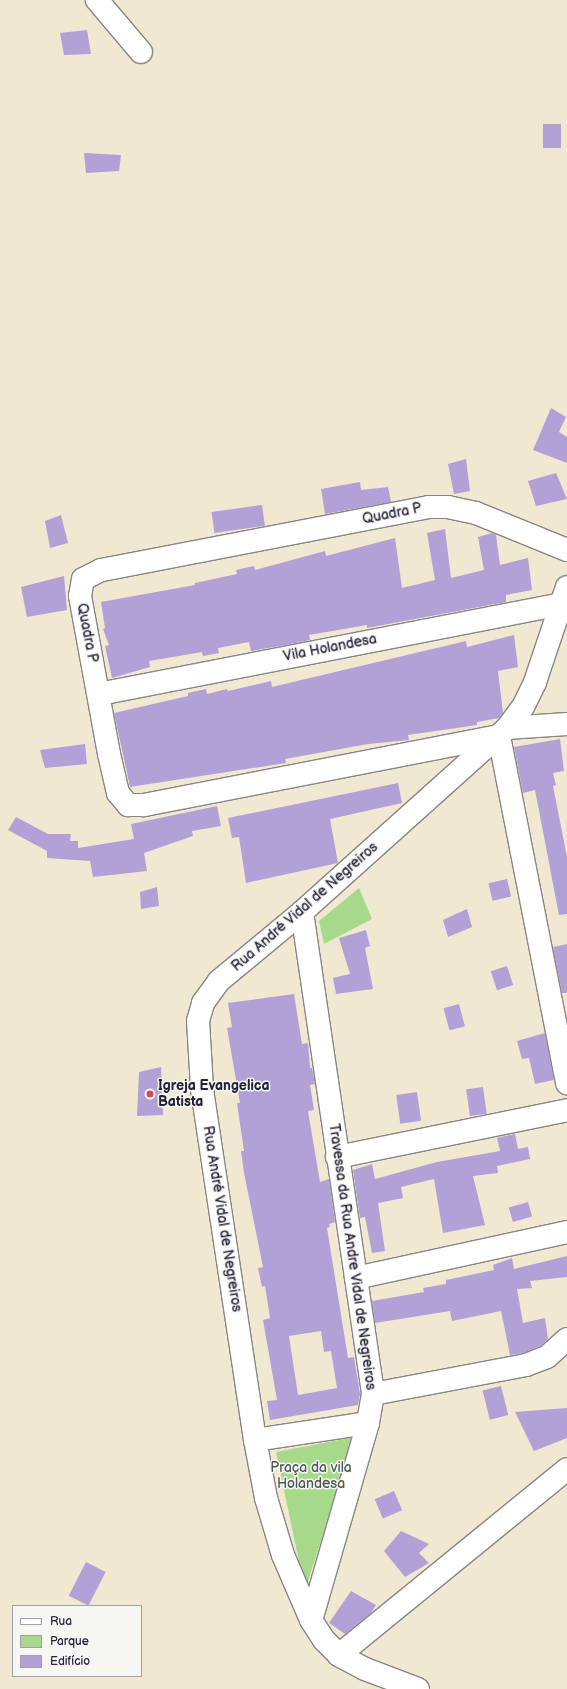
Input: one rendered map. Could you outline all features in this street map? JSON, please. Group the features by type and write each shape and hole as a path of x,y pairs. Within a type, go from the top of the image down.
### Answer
{"street":[{"path":"97,0 141,52"},
{"name":"Quadra P","path":"567,550 476,513 448,507 429,507 101,570 83,579 80,596 118,794 128,805 135,806 503,732 567,724"},
{"name":"Vila Holandesa","path":"99,694 564,595"},
{"name":"Rua André Vidal de Negreiros","path":"418,1689 366,1669 338,1655 324,1640 311,1620 292,1580 281,1548 266,1498 255,1440 202,1088 198,1021 203,1003 219,981 302,912 503,732 523,707 535,682 564,595"},
{"path":"503,732 559,991 567,1083"},
{"name":"Travessa da Rua Andre Vidal de Negreiros","path":"302,912 373,1394 368,1423 311,1620"},
{"path":"337,1157 567,1110"},
{"path":"356,1278 567,1232"},
{"path":"373,1394 526,1365 547,1357 567,1339"},
{"path":"255,1440 368,1423"},
{"path":"338,1655 567,1469"}],"green space":[{"path":"359,888 372,919 324,944 319,921"},
{"name":"Praça da vila Holandesa","path":"355,1437 305,1590 276,1452"}],"building":[{"path":"87,30 91,54 64,55 60,33"},
{"path":"543,124 561,124 561,148 543,148"},
{"path":"84,153 121,155 119,171 86,173"},
{"path":"551,408 566,417 559,432 567,437 567,463 533,450"},
{"path":"466,459 470,491 454,494 448,464"},
{"path":"556,473 567,499 536,506 528,481"},
{"path":"360,482 361,490 388,487 391,502 325,514 321,489"},
{"path":"262,505 265,526 214,533 211,512"},
{"path":"61,515 68,543 50,548 45,521"},
{"path":"445,529 451,578 484,570 478,537 492,533 496,535 500,565 528,558 532,590 506,595 506,602 367,628 367,625 309,635 310,640 291,644 251,651 249,642 218,648 219,653 203,656 202,652 149,661 150,667 112,678 105,646 109,645 103,629 105,628 101,602 195,585 195,583 237,574 236,570 254,566 255,570 325,551 326,556 395,538 402,588 435,580 427,533"},
{"path":"64,576 67,610 27,617 21,587"},
{"path":"514,635 518,667 498,671 503,713 499,718 477,722 477,725 408,735 409,740 368,744 285,759 286,763 130,787 114,713 188,696 188,693 206,689 207,694 227,689 228,691 271,681 272,687 466,641 467,647"},
{"path":"560,739 564,771 553,773 556,785 553,786 567,857 567,914 559,915 535,790 523,793 514,747"},
{"path":"85,744 87,764 45,768 40,750"},
{"path":"398,783 402,803 330,819 338,863 246,883 239,837 232,838 228,818"},
{"path":"217,806 221,826 192,831 193,836 144,853 147,871 93,877 90,861 47,858 47,851 8,830 16,817 48,834 71,834 70,841 78,841 78,848 134,839 131,824"},
{"path":"507,879 511,897 493,901 488,883"},
{"path":"157,887 159,906 141,909 140,892"},
{"path":"467,909 472,927 448,937 443,920"},
{"path":"366,930 370,946 365,948 373,989 336,994 333,978 350,974 339,938"},
{"path":"567,944 567,993 562,993 553,947"},
{"path":"507,966 513,985 497,990 491,971"},
{"path":"294,994 302,1044 308,1043 310,1068 312,1068 315,1084 310,1085 314,1110 308,1111 320,1182 329,1179 335,1222 329,1224 330,1227 327,1228 348,1358 354,1357 360,1394 358,1405 270,1420 267,1401 277,1400 263,1320 270,1318 265,1286 262,1287 258,1268 263,1267 241,1151 244,1151 237,1103 240,1103 227,1028 232,1027 228,1003","holes":["321,1331 324,1352 331,1351 337,1388 298,1395 289,1336"]},
{"path":"459,1004 465,1026 449,1030 444,1008"},
{"path":"545,1033 554,1080 535,1084 529,1058 522,1059 517,1041"},
{"name":"Igreja Evangelica Batista","path":"161,1067 163,1115 137,1116 139,1072"},
{"path":"483,1087 487,1114 470,1116 466,1089"},
{"path":"417,1092 421,1121 400,1124 396,1095"},
{"path":"515,1134 518,1149 528,1147 530,1159 497,1166 498,1173 473,1176 485,1225 443,1233 434,1179 401,1187 403,1198 378,1203 385,1251 372,1253 365,1217 360,1218 353,1170 372,1164 375,1179 437,1162 500,1151 497,1138"},
{"path":"528,1202 532,1216 513,1222 509,1208"},
{"path":"567,1256 567,1277 530,1281 532,1288 517,1289 523,1323 545,1318 548,1339 540,1346 523,1353 510,1355 501,1311 452,1321 450,1311 375,1323 372,1301 424,1292 423,1288 446,1284 446,1280 494,1270 493,1265 512,1258 514,1269"},
{"path":"501,1386 508,1415 490,1420 483,1391"},
{"path":"567,1408 567,1438 534,1451 515,1412"},
{"path":"394,1491 402,1510 383,1519 375,1499"},
{"path":"401,1531 429,1544 419,1553 429,1563 405,1577 384,1551"},
{"path":"86,1562 106,1572 89,1605 69,1596"},
{"path":"351,1591 376,1605 371,1613 345,1634 329,1623"}],"place":[{"name":"Igreja Evangelica Batista","path":"150,1094"}]}
